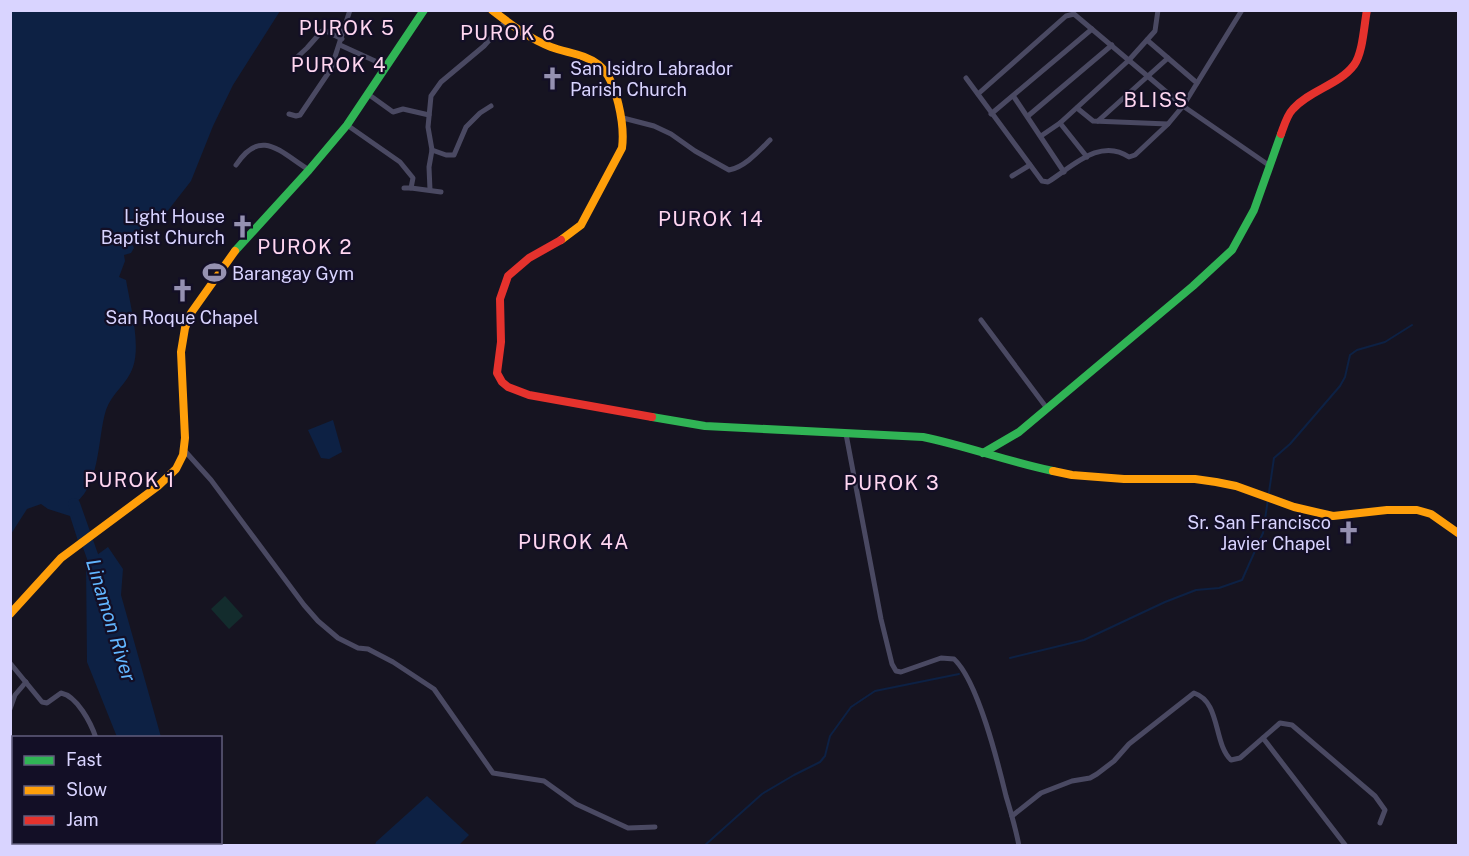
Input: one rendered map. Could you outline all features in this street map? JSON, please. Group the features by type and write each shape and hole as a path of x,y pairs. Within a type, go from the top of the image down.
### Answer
{"main road":[{"path":"10,614 61,558 132,506 169,476 180,462 185,438 181,352 185,328 191,313 241,242 309,170 346,125 388,67 424,10"},
{"path":"492,10 550,47 582,56 600,66 610,81 623,118 624,135 621,148 581,225 570,235 529,258 505,282 500,299 501,342 497,368 502,382 516,391 683,424 923,437 957,444 1024,465 1072,475 1124,479 1195,479 1236,486 1263,494 1293,507 1334,516 1387,510 1417,510 1431,514 1458,533"},
{"path":"983,453 1019,432 1193,286 1232,250 1254,210 1291,111 1303,99 1337,79 1354,65 1359,54 1367,10"}],"street":[{"path":"289,114 298,116 331,69 350,10"},
{"path":"1041,136 1060,123 1129,60 1155,31 1158,10"},
{"path":"966,78 1045,182 1087,157 1106,149 1114,149 1132,157 1168,124 1182,106 1242,10"},
{"path":"978,94 1066,16 1074,14 1182,106 1270,166"},
{"path":"430,190 429,167 432,150 428,127 431,96 435,89 484,46 506,21"},
{"path":"992,114 1092,29"},
{"path":"294,60 322,31 326,31 341,42 388,67"},
{"path":"1147,40 1197,83"},
{"path":"1028,116 1112,45"},
{"path":"1098,121 1168,58"},
{"path":"368,94 393,112 403,109 429,115"},
{"path":"1014,97 1064,172"},
{"path":"432,150 454,155 466,127 491,106"},
{"path":"1077,108 1087,118 1098,121 1168,124"},
{"path":"623,118 654,126 672,134 695,151 729,170 734,170 748,160 770,140"},
{"path":"1060,123 1087,157"},
{"path":"346,125 400,162 412,175 411,188"},
{"path":"236,165 247,150 261,144 276,148 309,170"},
{"path":"1012,176 1030,165"},
{"path":"404,188 441,192"},
{"path":"981,320 1046,407"},
{"path":"846,434 881,619 893,668 896,671 903,671 941,658 954,659 959,664 968,680 991,739 1019,846"},
{"path":"183,448 211,480 318,621 338,638 358,648 368,649 434,689 493,773 544,781 576,804 628,828 655,827"},
{"path":"10,663 39,700 45,703 65,693 86,715 95,736"},
{"path":"10,709 15,695 26,682"},
{"path":"1012,816 1041,793 1097,774 1114,761 1129,744 1194,693 1208,704 1226,755 1231,760 1240,758 1280,723 1292,725 1375,796 1385,810 1380,823"},
{"path":"1263,738 1346,846"}],"green space":[{"path":"225,596 243,616 229,629 211,609"}],"water":[{"path":"11,11 280,11 233,85 213,126 191,181 159,222 151,221 142,231 147,235 139,244 135,241 132,244 134,248 131,253 124,255 125,261 119,277 126,280 134,324 135,358 131,373 108,404 93,476 80,499 70,506 78,506 89,533 78,541 70,516 48,509 41,504 27,509 11,534"},
{"path":"333,420 342,452 329,459 321,458 308,430"},
{"path":"108,547 123,569 121,595 161,736 117,736 87,662 86,563"},
{"path":"427,796 469,835 459,845 375,845 376,842"}],"waterway":[{"path":"1010,658 1084,640 1196,590 1219,588 1242,580 1263,533 1274,458 1290,444 1340,386 1345,377 1350,355 1357,350 1385,342 1412,325"},
{"name":"Linamon River","path":"74,504 98,572"},
{"path":"704,846 762,794 820,762 825,756 830,736 851,707 875,691 959,674"}],"traffic: fast":[{"path":"235,251 347,125 424,10"},
{"path":"983,453 1019,432 1193,286 1232,250 1254,210 1281,134"},
{"path":"652,417 705,426 923,437 1053,471"}],"traffic: slow":[{"path":"492,10 535,40 594,61 605,72 615,92 621,116 622,148 581,225 561,240"},
{"path":"10,614 61,558 158,486 176,469 183,455 185,438 181,352 185,328 191,313 235,251"},
{"path":"1053,471 1072,475 1124,479 1195,479 1216,482 1236,486 1294,507 1333,516 1387,510 1417,510 1431,514 1458,533"}],"traffic: jam":[{"path":"1281,134 1289,114 1300,102 1341,78 1354,65 1361,46 1367,10"},
{"path":"561,240 529,258 508,276 500,299 501,342 497,373 508,387 529,395 652,417"}],"place":[{"name":"San Isidro Labrador Parish Church","path":"552,78"},
{"name":"Light House Baptist Church","path":"243,226"},
{"name":"Barangay Gym","path":"214,273"},
{"name":"San Roque Chapel","path":"182,291"},
{"name":"Sr. San Francisco Javier Chapel","path":"1349,532"}],"district":[{"name":"PUROK 5","path":"347,28"},
{"name":"PUROK 6","path":"508,33"},
{"name":"PUROK 4","path":"339,65"},
{"name":"BLISS","path":"1156,100"},
{"name":"PUROK 14","path":"711,219"},
{"name":"PUROK 2","path":"305,247"},
{"name":"PUROK 1","path":"130,480"},
{"name":"PUROK 3","path":"892,483"},
{"name":"PUROK 4A","path":"574,542"}]}
